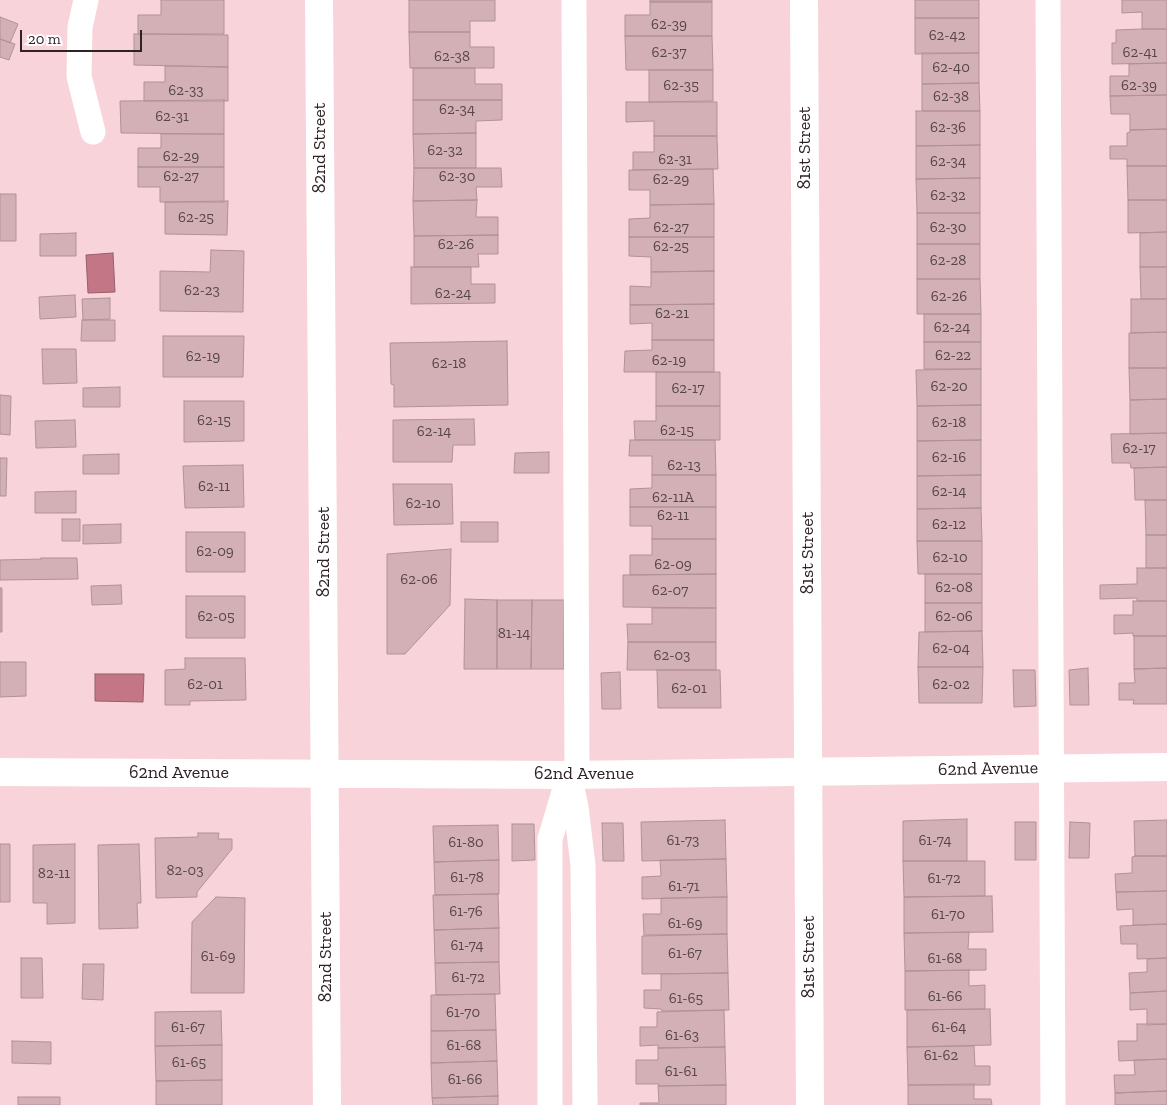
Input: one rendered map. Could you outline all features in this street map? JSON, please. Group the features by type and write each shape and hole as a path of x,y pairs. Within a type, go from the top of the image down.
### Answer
{"street":[{"name":"82nd Street","path":"319,0 327,1105"},
{"name":"81st Street","path":"804,0 810,1105"},
{"name":"62nd Avenue","path":"0,772 573,775 1167,767"}],"lane":[{"path":"86,0 80,28 79,76 93,132"},
{"path":"574,0 573,775 583,865 585,1105"},
{"path":"1048,0 1052,1105"},
{"path":"550,1105 550,839 573,775"}],"shaded area":[{"path":"113,253 115,292 88,293 86,255"},
{"path":"95,674 144,674 143,702 95,701"}],"building":[{"path":"161,0 224,0 224,34 138,34 138,15 161,15"},
{"path":"409,0 495,0 495,21 470,21 470,32 409,32"},
{"path":"650,0 712,0 712,2 650,2"},
{"path":"915,0 979,0 979,18 915,18"},
{"path":"1122,0 1167,0 1167,29 1142,29 1142,12 1122,13"},
{"path":"650,2 712,2 712,36 625,36 625,15 650,15"},
{"path":"0,17 18,24 10,43 0,39"},
{"path":"915,18 979,18 979,53 915,54"},
{"path":"1167,29 1167,63 1112,64 1112,43 1116,43 1116,30"},
{"path":"409,32 470,32 470,47 494,47 494,68 410,68"},
{"path":"134,34 228,35 228,67 134,65"},
{"path":"625,36 712,36 713,70 626,70"},
{"path":"0,39 15,44 9,60 0,57"},
{"path":"922,53 979,53 979,83 922,84"},
{"path":"1167,63 1167,95 1110,96 1110,76 1129,76 1129,64"},
{"path":"165,66 228,67 228,101 144,101 144,82 165,82"},
{"path":"413,68 475,68 475,84 502,84 502,100 413,100"},
{"path":"649,70 713,70 713,101 649,102"},
{"path":"979,83 980,111 922,111 922,84"},
{"path":"1167,95 1167,129 1130,130 1130,114 1111,114 1110,96"},
{"path":"224,100 224,134 121,133 120,101"},
{"path":"413,100 502,100 502,120 476,121 476,133 413,134"},
{"path":"626,102 717,102 717,136 654,136 654,121 626,122"},
{"path":"916,111 980,111 980,145 916,146"},
{"path":"1167,129 1167,166 1127,166 1127,159 1110,159 1110,146 1127,146 1127,133 1130,130"},
{"path":"476,133 476,168 414,168 413,134"},
{"path":"161,134 224,134 224,167 138,167 138,148 161,148"},
{"path":"654,136 717,136 718,169 633,170 633,152 654,152"},
{"path":"980,145 980,178 916,179 916,146"},
{"path":"1127,166 1167,166 1167,200 1128,200"},
{"path":"138,167 224,167 224,202 160,202 160,187 138,187"},
{"path":"414,168 501,168 502,187 476,187 477,200 413,201"},
{"path":"713,169 714,204 650,205 650,190 629,190 629,170"},
{"path":"980,178 980,213 917,213 916,179"},
{"path":"0,194 16,194 16,241 0,241"},
{"path":"477,200 476,217 498,217 498,235 414,236 413,201"},
{"path":"1128,200 1167,200 1167,232 1128,233"},
{"path":"228,201 227,235 165,234 165,202"},
{"path":"714,204 714,237 629,237 629,219 650,218 650,205"},
{"path":"917,213 980,213 980,244 917,244"},
{"path":"1167,232 1167,267 1140,267 1140,233"},
{"path":"76,233 76,256 40,256 40,234"},
{"path":"498,235 498,254 478,254 479,267 414,267 414,236"},
{"path":"629,237 714,237 714,271 651,272 651,257 629,256"},
{"path":"917,244 980,244 980,279 917,279"},
{"path":"211,250 244,251 243,312 160,311 160,271 210,272"},
{"path":"411,267 471,267 471,284 495,284 495,303 411,304"},
{"path":"1140,267 1167,267 1167,299 1141,299"},
{"path":"714,271 714,304 630,305 630,286 651,287 651,272"},
{"path":"917,279 980,279 981,314 917,314"},
{"path":"75,295 76,317 40,319 39,297"},
{"path":"110,298 110,319 83,320 82,299"},
{"path":"1131,299 1167,299 1167,332 1131,333"},
{"path":"714,304 714,340 652,340 652,323 630,324 630,305"},
{"path":"924,314 981,314 981,342 924,342"},
{"path":"82,320 115,320 115,341 81,341"},
{"path":"1167,332 1167,368 1129,368 1129,333"},
{"path":"163,336 244,336 243,377 163,377"},
{"path":"652,340 714,340 714,372 624,372 625,351 652,350"},
{"path":"507,341 508,405 394,407 394,385 391,384 390,343"},
{"path":"924,342 981,342 981,369 924,369"},
{"path":"42,349 76,349 77,383 43,384"},
{"path":"1129,368 1167,368 1167,399 1130,400"},
{"path":"981,369 981,405 917,406 916,370"},
{"path":"656,372 720,372 720,406 656,406"},
{"path":"120,387 120,407 83,407 83,388"},
{"path":"0,395 11,396 10,435 0,434"},
{"path":"1167,399 1167,433 1130,434 1130,400"},
{"path":"184,401 244,401 244,441 184,442"},
{"path":"981,405 981,440 917,441 917,406"},
{"path":"656,406 720,406 720,440 635,440 634,421 656,421"},
{"path":"474,419 475,445 453,445 452,462 393,462 393,420"},
{"path":"75,420 76,447 36,448 35,421"},
{"path":"1167,433 1167,467 1131,468 1130,463 1112,463 1111,434"},
{"path":"630,440 715,440 716,475 652,475 652,456 629,456"},
{"path":"981,440 981,475 917,476 917,441"},
{"path":"549,452 549,473 514,473 515,453"},
{"path":"119,454 119,474 83,474 83,455"},
{"path":"0,458 7,458 6,496 0,496"},
{"path":"243,465 244,507 185,508 183,466"},
{"path":"1167,467 1167,500 1135,500 1134,468"},
{"path":"652,475 716,475 716,507 630,507 630,489 652,488"},
{"path":"981,475 981,508 917,509 917,476"},
{"path":"393,484 452,484 453,524 394,525"},
{"path":"76,491 76,513 35,513 35,492"},
{"path":"1145,500 1167,500 1167,535 1146,535"},
{"path":"630,507 716,507 716,539 652,539 652,526 630,526"},
{"path":"981,508 982,541 917,541 917,509"},
{"path":"62,519 80,519 80,541 62,541"},
{"path":"461,522 498,522 498,542 461,542"},
{"path":"121,524 121,543 83,544 83,525"},
{"path":"186,532 245,532 245,572 186,572"},
{"path":"1146,535 1167,535 1167,568 1146,568"},
{"path":"652,539 716,539 716,574 630,575 630,555 652,555"},
{"path":"917,541 982,541 982,574 918,574"},
{"path":"451,549 450,605 405,654 387,654 387,554"},
{"path":"77,558 78,579 0,580 0,560"},
{"path":"1137,568 1167,568 1167,601 1137,601 1137,598 1100,599 1100,585 1137,584"},
{"path":"716,574 716,608 623,607 623,575"},
{"path":"925,574 982,574 982,603 925,603"},
{"path":"121,585 122,604 92,605 91,586"},
{"path":"0,588 2,588 2,632 0,632"},
{"path":"186,596 245,596 245,638 186,638"},
{"path":"465,599 497,600 497,669 464,669"},
{"path":"497,600 532,600 531,669 497,669"},
{"path":"532,600 564,600 564,669 531,669"},
{"path":"1133,601 1167,601 1167,636 1133,636 1133,633 1114,634 1114,615 1133,615"},
{"path":"925,603 982,603 982,631 925,632"},
{"path":"652,608 716,608 716,642 628,642 627,624 652,624"},
{"path":"982,631 983,667 918,667 919,632"},
{"path":"1134,636 1167,636 1167,668 1134,669"},
{"path":"628,642 716,642 716,670 627,670"},
{"path":"185,658 245,658 246,700 190,701 190,705 165,705 165,670 185,669"},
{"path":"0,662 26,662 26,696 0,697"},
{"path":"918,667 983,667 982,703 919,703"},
{"path":"1088,668 1089,705 1070,705 1069,670"},
{"path":"1167,668 1167,704 1133,704 1134,700 1119,700 1119,683 1135,683 1134,669"},
{"path":"657,670 720,670 721,708 658,708"},
{"path":"1013,670 1035,670 1036,706 1014,707"},
{"path":"620,672 621,709 602,709 601,673"},
{"path":"967,819 967,861 903,861 903,821"},
{"path":"725,820 726,859 642,861 641,822"},
{"path":"1167,820 1167,856 1135,856 1134,821"},
{"path":"1015,822 1036,822 1036,860 1015,860"},
{"path":"1070,822 1090,823 1089,858 1069,858"},
{"path":"602,823 623,823 624,861 603,861"},
{"path":"512,824 534,824 535,860 512,861"},
{"path":"498,825 499,860 434,862 433,826"},
{"path":"198,833 219,833 218,839 232,839 232,849 197,892 197,897 156,898 155,838 198,837"},
{"path":"0,844 10,844 10,902 0,902"},
{"path":"75,844 75,923 47,924 47,903 33,903 33,845"},
{"path":"139,844 141,903 137,903 138,928 99,929 98,845"},
{"path":"1167,856 1167,891 1116,892 1115,874 1132,873 1132,857"},
{"path":"726,859 727,897 642,899 642,877 661,876 660,860"},
{"path":"499,860 499,894 435,895 434,862"},
{"path":"903,861 985,861 985,896 904,897"},
{"path":"1167,891 1167,924 1133,925 1133,909 1117,910 1116,892"},
{"path":"498,894 499,928 434,930 433,895"},
{"path":"992,896 993,932 904,933 904,897"},
{"path":"216,897 245,898 244,993 191,993 192,922"},
{"path":"727,897 727,934 644,935 643,914 661,914 661,898"},
{"path":"1167,924 1167,958 1137,959 1137,944 1121,944 1120,926"},
{"path":"499,928 499,962 435,963 434,930"},
{"path":"969,932 968,949 986,949 986,970 905,971 904,933"},
{"path":"727,934 728,973 642,974 642,936"},
{"path":"21,958 42,958 43,998 21,998"},
{"path":"1167,958 1167,991 1130,993 1129,973 1147,972 1147,959"},
{"path":"499,962 500,994 436,995 435,963"},
{"path":"83,964 104,964 103,1000 82,999"},
{"path":"969,970 969,986 985,985 985,1009 905,1010 905,971"},
{"path":"728,973 729,1010 662,1011 661,1009 644,1008 644,990 661,990 661,974"},
{"path":"1167,991 1167,1024 1147,1025 1147,1009 1130,1010 1130,993"},
{"path":"495,994 496,1030 431,1031 431,995"},
{"path":"990,1009 991,1045 907,1047 907,1010"},
{"path":"724,1010 725,1047 658,1048 658,1045 640,1046 640,1027 657,1027 657,1012"},
{"path":"221,1011 222,1045 155,1046 155,1012"},
{"path":"1137,1024 1167,1024 1167,1059 1119,1061 1118,1041 1137,1041"},
{"path":"496,1030 497,1061 431,1063 431,1031"},
{"path":"12,1041 51,1042 51,1064 12,1063"},
{"path":"222,1045 222,1080 156,1081 155,1046"},
{"path":"974,1046 975,1066 990,1066 990,1085 908,1085 907,1047"},
{"path":"725,1047 726,1085 658,1086 659,1084 636,1084 636,1060 658,1060 658,1048"},
{"path":"1167,1059 1167,1091 1115,1093 1114,1075 1135,1075 1134,1060"},
{"path":"497,1061 498,1096 432,1098 431,1063"},
{"path":"222,1080 222,1105 156,1105 156,1081"},
{"path":"974,1084 974,1099 991,1099 992,1105 908,1105 908,1085"},
{"path":"726,1085 726,1105 640,1105 640,1103 659,1103 658,1086"},
{"path":"1167,1091 1167,1105 1115,1105 1115,1093"},
{"path":"498,1096 498,1105 433,1105 432,1098"},
{"path":"18,1097 60,1097 60,1105 18,1105"}]}
